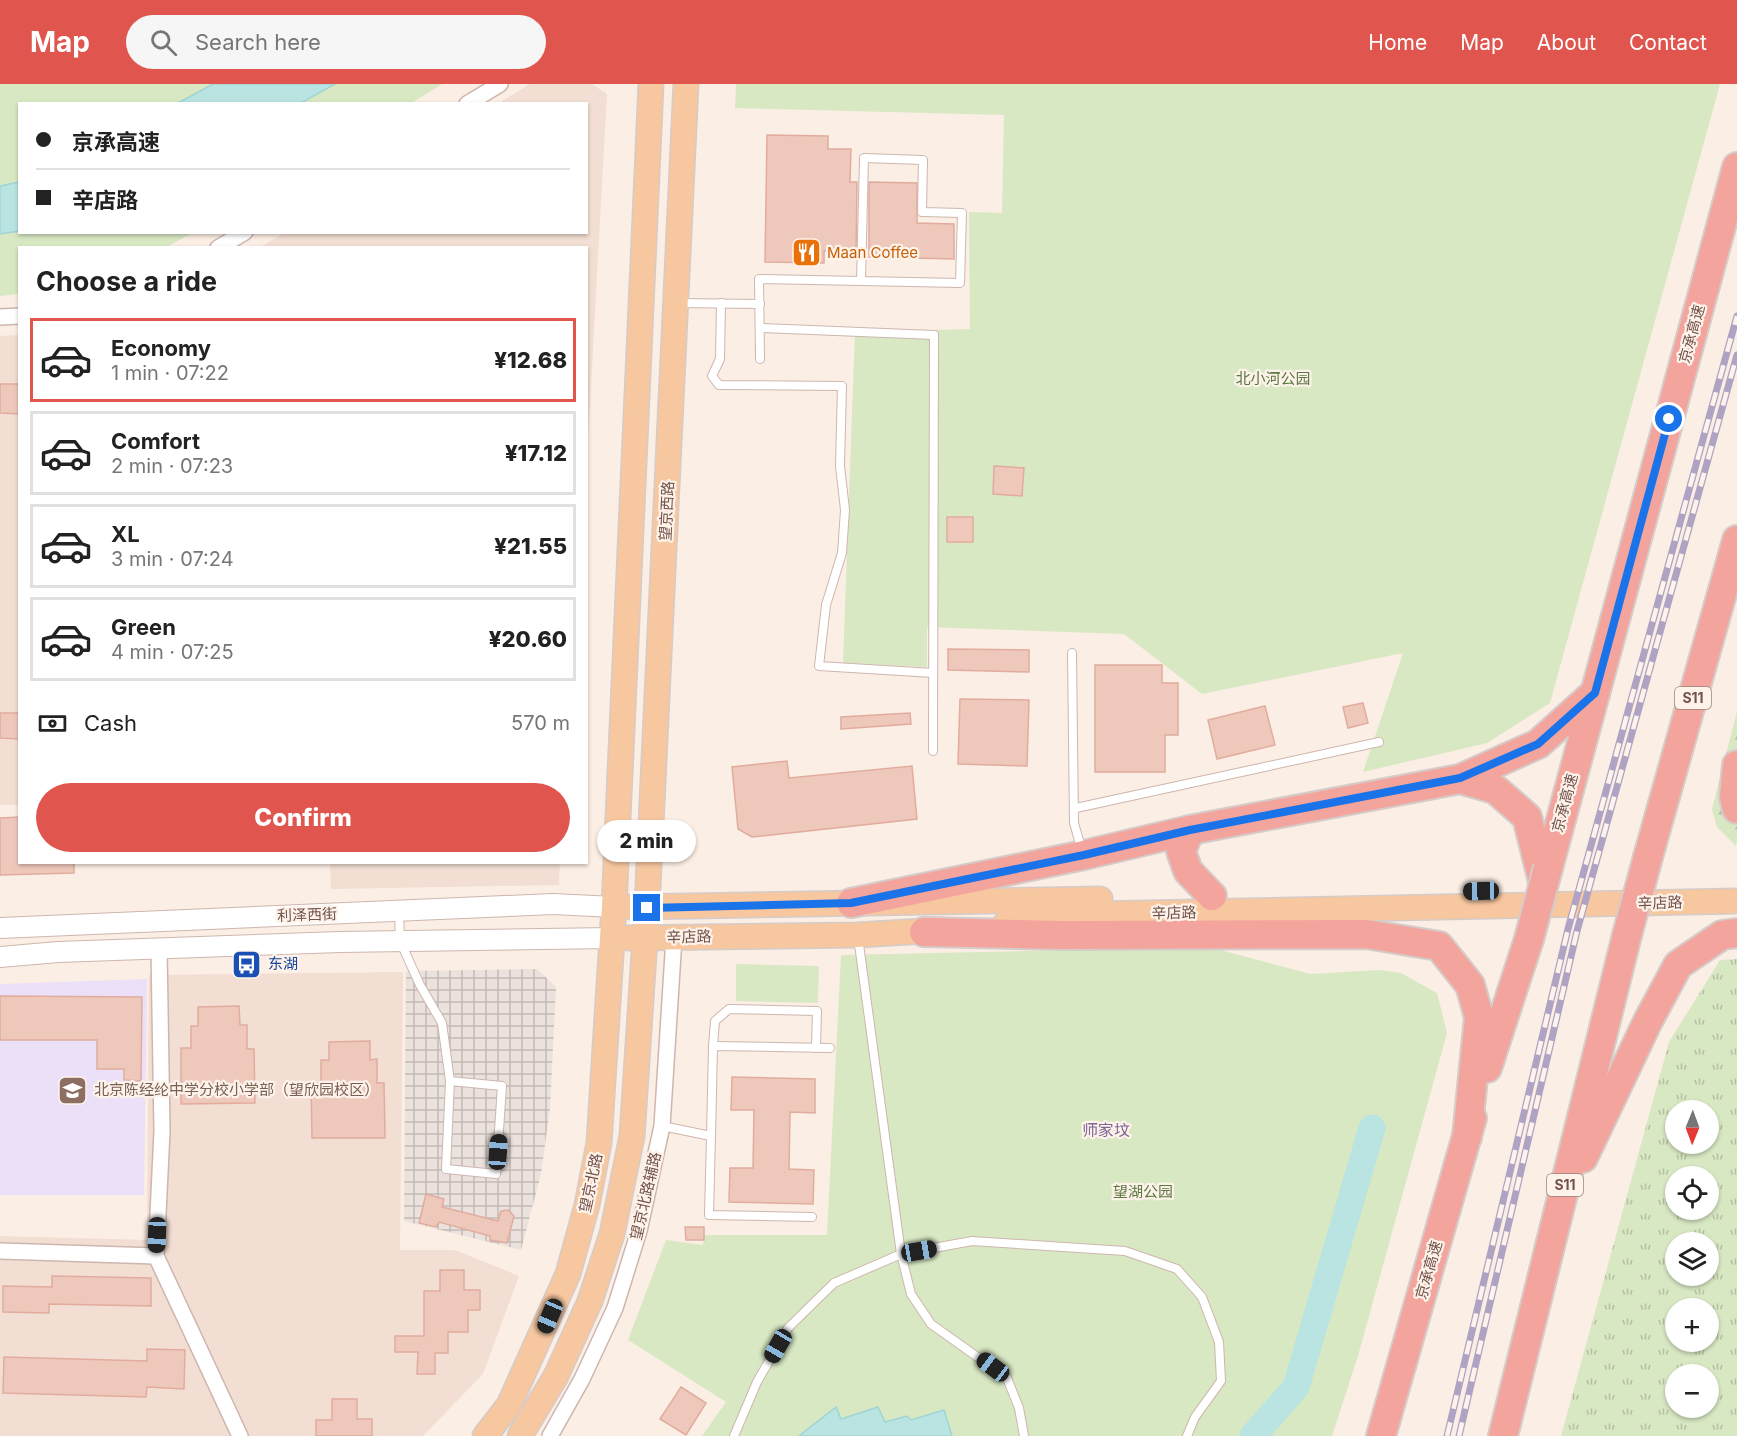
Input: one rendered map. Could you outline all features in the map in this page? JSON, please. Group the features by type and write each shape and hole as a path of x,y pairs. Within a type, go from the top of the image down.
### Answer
{"highway":[{"name":"京承高速","path":"1381,1436 1494,1043 1529,939 1737,167"},
{"name":"S11","path":"1503,1436 1627,935 1737,540"},
{"path":"851,903 1084,855 1190,830 1460,778 1538,744 1595,693"},
{"path":"1737,765 1734,797 1737,809"},
{"path":"1460,778 1496,789 1527,817 1546,876"},
{"path":"1190,830 1181,851 1188,871 1212,896"},
{"path":"924,932 1064,935 1366,934 1439,946 1470,985 1479,1017 1467,1137"},
{"path":"1561,1200 1606,1114 1648,1021 1678,965 1722,935 1737,933"}],"main road":[{"path":"614,907 651,84"},
{"name":"望京西路","path":"644,938 686,84"},
{"name":"辛店路","path":"614,907 1737,886"},
{"name":"辛店路","path":"612,938 924,932 1098,914 1737,901"},
{"name":"望京北路","path":"485,1436 509,1405 541,1338 567,1274 587,1205 599,1143 614,907"},
{"name":"望京北路","path":"520,1436 556,1376 577,1334 612,1234 632,1136 644,938"}],"street":[{"path":"470,102 500,84"},
{"path":"221,246 241,234"},
{"path":"0,317 18,316"},
{"name":"利泽西街","path":"0,928 553,904 614,907"},
{"name":"利泽西街","path":"0,957 400,941 612,938"},
{"name":"望京北路辅路","path":"550,1436 582,1378 615,1308 642,1221 662,1126 674,938"},
{"path":"159,949 162,1131 156,1256 240,1436"},
{"path":"0,1251 156,1256"}],"lane":[{"path":"760,359 759,279 960,283 962,213 922,212 923,160 864,158 861,281"},
{"path":"677,303 760,304"},
{"path":"721,303 720,358 712,376 719,385 842,386 840,466 845,510 842,553 825,605 819,666 933,673"},
{"path":"760,328 934,335 933,751"},
{"path":"1072,653 1076,808 1074,823 1084,855"},
{"path":"1076,808 1379,742"},
{"path":"399,911 400,941 420,985 442,1023 450,1081 446,1169 496,1174 502,1086 450,1081"},
{"path":"857,935 901,1254 911,1293 931,1324 1007,1378 1019,1408 1024,1436"},
{"path":"812,1217 709,1215 715,1021 729,1009 817,1011 816,1048"},
{"path":"713,1046 830,1048"},
{"path":"662,1126 711,1137"},
{"path":"734,1436 753,1389 788,1328 834,1283 901,1254 972,1241 1125,1251 1177,1269 1202,1297 1220,1342 1221,1381 1196,1417 1187,1436"}],"shaded area":[{"path":"530,84 592,84 607,94 588,438 588,246 262,246 283,234 588,234 588,102 501,102"},
{"path":"18,335 18,805 0,805 0,336"},
{"path":"330,864 560,864 559,885 331,889"},
{"path":"537,969 556,987 550,1108 541,1174 521,1250 404,1221 406,971"},
{"path":"403,972 400,1250 455,1250 519,1276 483,1374 423,1436 0,1436 0,1236 147,1240 149,975"},
{"name":"北京陈经纶中学分校小学部（望欣园校区）","path":"147,979 144,1195 0,1195 0,984"}],"green space":[{"path":"0,84 442,84 413,102 18,102 18,234 190,234 169,246 18,246 18,294 0,296"},
{"name":"北小河公园","path":"736,84 1720,84 1550,703 1487,743 1363,772 1403,653 1202,694 1124,634 927,627 927,667 843,663 855,332 970,329 969,212 1002,213 1004,115 735,108"},
{"path":"1737,711 1736,846 1717,827 1712,809"},
{"name":"望湖公园","path":"1209,947 1310,974 1379,970 1401,973 1437,993 1447,1033 1358,1356 1332,1436 702,1436 726,1402 628,1340 666,1240 703,1245 704,1235 827,1235 841,955"},
{"path":"1737,959 1737,1436 1561,1436 1669,1042 1720,960"},
{"path":"736,964 819,966 818,1003 736,1001"}],"water":[{"path":"213,84 335,84 303,102 180,102"},
{"path":"18,182 18,231 0,234 0,186"},
{"path":"836,1407 841,1419 878,1407 885,1422 907,1416 911,1420 944,1410 952,1436 799,1436"}],"building":[{"path":"767,135 828,136 828,149 851,149 850,182 857,182 856,251 824,251 824,263 765,262"},
{"path":"869,182 917,183 917,223 954,224 954,259 869,257"},
{"path":"0,384 18,384 18,414 0,413"},
{"path":"994,466 1024,468 1022,496 993,494"},
{"path":"947,517 973,517 973,542 947,542"},
{"path":"948,649 1029,650 1029,672 948,670"},
{"path":"1095,665 1162,665 1162,683 1178,683 1178,735 1165,735 1165,772 1095,772"},
{"path":"960,699 1029,700 1027,766 958,764"},
{"path":"1363,703 1368,723 1348,728 1343,707"},
{"path":"1265,706 1275,745 1217,759 1208,720"},
{"path":"0,713 18,713 18,739 0,738"},
{"path":"910,713 911,724 841,729 841,717"},
{"path":"787,761 789,778 912,766 917,819 752,837 738,829 732,767"},
{"path":"18,817 18,864 74,864 74,873 0,875 0,818"},
{"path":"0,996 142,997 141,1081 124,1080 124,1069 97,1069 97,1040 0,1040"},
{"path":"239,1006 240,1025 247,1025 247,1049 254,1049 255,1103 181,1104 181,1048 191,1048 191,1026 198,1026 198,1007"},
{"path":"370,1041 370,1060 377,1059 377,1083 384,1083 385,1138 312,1138 311,1083 321,1083 321,1060 329,1060 329,1042"},
{"path":"732,1077 815,1079 815,1113 790,1112 789,1169 814,1170 813,1204 729,1202 730,1168 753,1168 754,1110 731,1110"},
{"path":"426,1194 444,1199 442,1207 498,1221 501,1211 508,1210 514,1216 507,1243 490,1240 490,1236 439,1222 436,1227 419,1223"},
{"path":"685,1227 704,1227 704,1240 686,1240"},
{"path":"440,1270 464,1270 464,1290 480,1290 480,1310 468,1310 468,1332 448,1332 448,1353 435,1353 435,1374 417,1374 418,1352 395,1352 395,1336 424,1336 424,1291 440,1291"},
{"path":"52,1276 151,1278 151,1306 49,1304 49,1313 3,1312 3,1286 52,1287"},
{"path":"147,1349 185,1350 184,1389 147,1387 146,1397 3,1393 4,1357 147,1361"},
{"path":"681,1387 706,1403 686,1435 660,1419"},
{"path":"332,1399 357,1399 357,1419 372,1419 372,1436 316,1436 316,1420 332,1420"}],"waterway":[{"path":"1253,1436 1296,1387 1372,1128"}],"railway":[{"path":"1447,1436 1568,929 1737,316"},
{"path":"1459,1436 1577,931 1737,355"}],"place":[{"name":"Maan Coffee","path":"806,253"},
{"name":"东湖","path":"247,964"},
{"name":"北京陈经纶中学分校小学部（望欣园校区）","path":"73,1090"}],"district":[{"name":"师家坟","path":"1106,1130"}],"route":[{"path":"647,908 851,903 1084,855 1190,830 1460,778 1538,744 1595,693 1669,419"}]}
